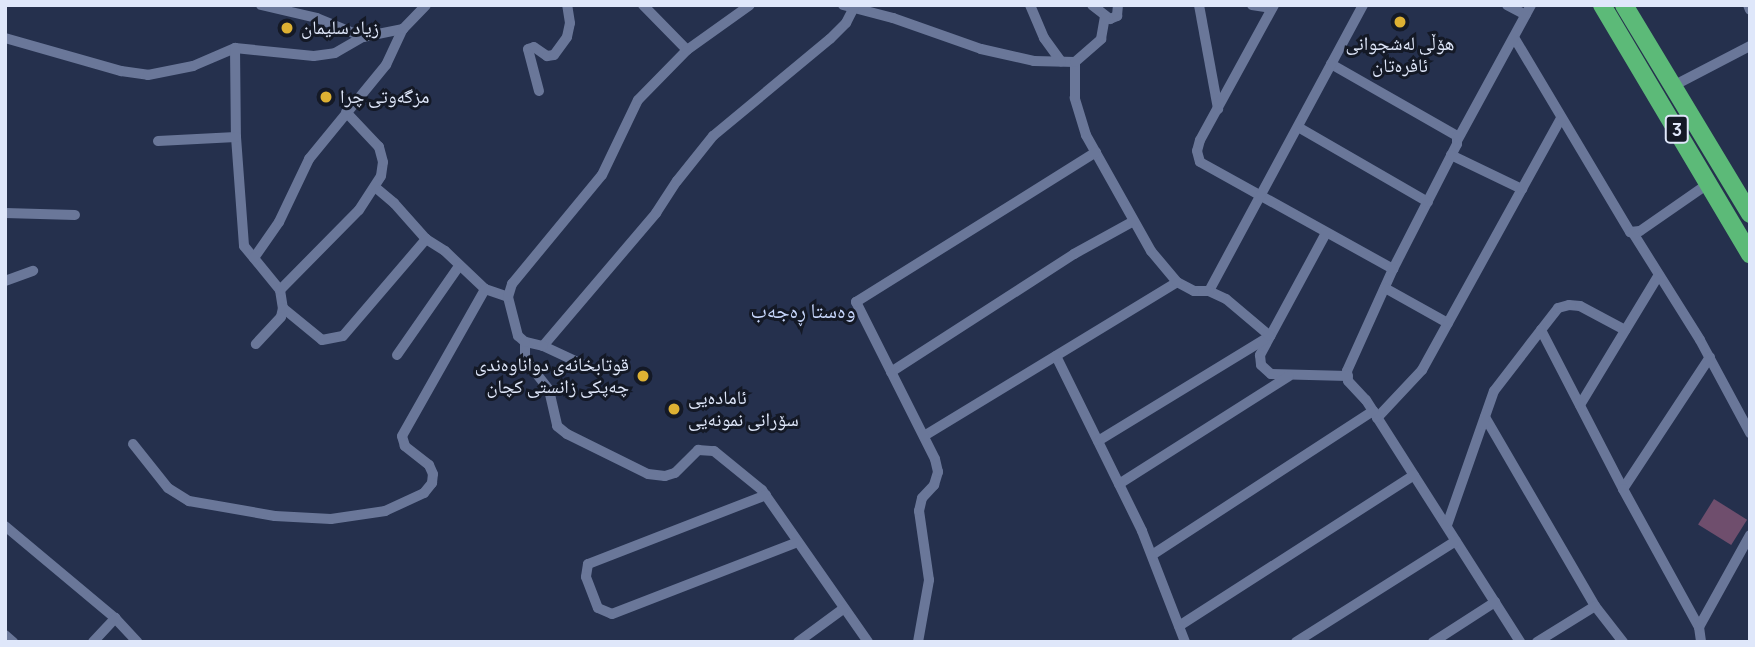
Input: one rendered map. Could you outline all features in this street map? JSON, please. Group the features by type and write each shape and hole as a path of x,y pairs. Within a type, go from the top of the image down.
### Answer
{"highway":[{"name":"3","path":"1602,5 1750,254"},
{"name":"3","path":"1624,5 1750,214"},
{"path":"1698,164 1715,153"}],"street":[{"path":"261,5 317,18 363,37"},
{"path":"254,257 279,222 309,159 386,65 403,30 426,5"},
{"path":"539,91 528,49 534,47 547,56 554,55 567,37 570,23 567,5"},
{"path":"643,5 687,50"},
{"path":"584,365 543,346 525,342 518,336 508,297 524,267 602,174 638,100 687,50 750,5"},
{"path":"1030,5 1044,37 1061,61"},
{"path":"1091,5 1105,17 1116,18 1118,5"},
{"path":"1199,5 1218,109"},
{"path":"1252,5 1273,7 1200,140 1197,151 1200,162 1393,269"},
{"path":"1209,291 1363,5"},
{"path":"1507,5 1529,10 1458,139 1393,269 1348,381 1375,414 1521,642"},
{"path":"543,346 656,213 677,181 713,136 846,23 848,6 968,46 1034,61 1075,62 1101,38 1105,17"},
{"path":"5,38 121,71 148,75 193,66 236,48 314,56 335,53 363,37 403,30"},
{"path":"1515,39 1710,357 1750,433"},
{"path":"1672,86 1750,46"},
{"path":"236,48 236,136 244,246 280,290 283,307 281,317 256,344"},
{"path":"1075,62 1075,98 1086,135 1151,251 1177,282 1194,291 1209,291 1250,316 1270,336"},
{"path":"1331,64 1455,134 1458,139"},
{"path":"280,290 359,210 381,176 382,155 369,133 346,112"},
{"path":"1152,555 1375,414 1422,370 1562,118"},
{"path":"1298,127 1428,202"},
{"path":"158,141 236,136"},
{"path":"918,642 929,580 919,511 922,498 934,485 938,472 924,436 856,302 1096,152"},
{"path":"1451,155 1522,189"},
{"path":"1633,233 1709,183"},
{"path":"375,187 426,239 445,251 485,289 508,297"},
{"path":"5,213 75,215"},
{"path":"891,372 1074,254 1134,221"},
{"path":"1326,233 1260,355 1261,365 1271,374 1348,376"},
{"path":"283,307 322,340 343,336 426,239"},
{"path":"397,355 459,266"},
{"path":"5,281 33,271"},
{"path":"1580,405 1658,276"},
{"path":"924,436 1177,282"},
{"path":"1385,288 1448,323"},
{"path":"134,444 168,488 189,501 275,516 331,519 385,511 424,493 432,483 433,474 429,465 405,446 402,436 485,289"},
{"path":"1447,526 1494,391 1558,308 1580,306 1625,330"},
{"path":"1541,330 1623,489 1699,626 1701,642"},
{"path":"1098,441 1270,336"},
{"path":"525,342 525,359 549,390 557,426 567,435 648,474 657,475 675,473 698,450 714,451 766,495 868,642"},
{"path":"1056,356 1152,555 1185,642"},
{"path":"1623,489 1710,357"},
{"path":"1119,484 1289,376"},
{"path":"1485,417 1595,606 1623,642"},
{"path":"1179,626 1414,475"},
{"path":"766,495 588,564 586,577 598,608 612,614 798,542"},
{"path":"5,526 115,618 137,642"},
{"path":"1699,626 1750,535"},
{"path":"1296,642 1456,541"},
{"path":"1433,642 1495,602"},
{"path":"1537,642 1595,606"},
{"path":"799,642 843,609"},
{"path":"93,642 115,618"},
{"path":"5,635 13,642"}],"shaded area":[{"path":"1714,499 1747,520 1731,545 1698,524"}],"place":[{"name":"هۆڵی لەشجوانی ئافرەتان","path":"1400,22"},
{"name":"زياد سليمان","path":"287,28"},
{"name":"مزگەوتى چرا","path":"326,97"},
{"name":"قوتابخانەی دواناوەندی چەپکی زانستی کچان","path":"643,376"},
{"name":"ئامادەیی سۆرانی نمونەیی","path":"674,409"}],"district":[{"name":"وەستا ڕەجەب","path":"803,310"}]}
